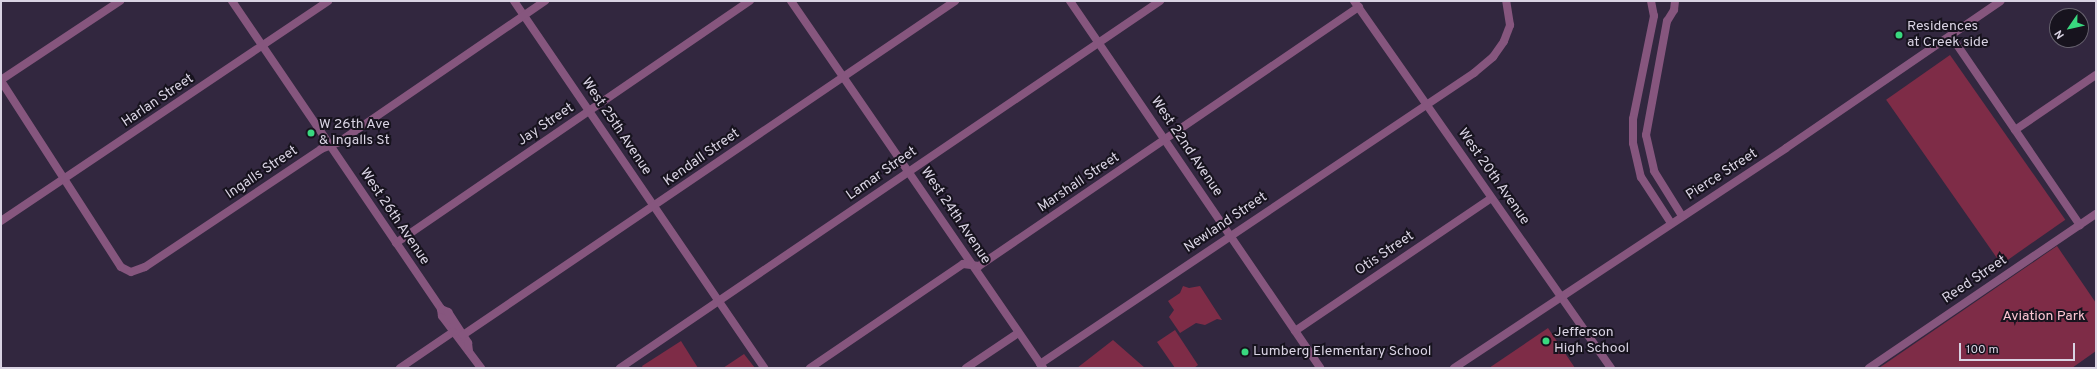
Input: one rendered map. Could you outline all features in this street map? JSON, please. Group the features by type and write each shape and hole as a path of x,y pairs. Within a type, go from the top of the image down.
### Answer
{"street":[{"path":"65,179 1,81 120,1"},
{"name":"West 26th Avenue","path":"232,1 441,309 442,316 481,368"},
{"name":"Harlan Street","path":"1,221 328,1"},
{"name":"West 25th Avenue","path":"514,1 764,368"},
{"name":"Ingalls Street","path":"65,179 121,266 131,272 145,267 321,149 339,142 545,1"},
{"name":"Jay Street","path":"396,243 590,112 750,1"},
{"name":"West 24th Avenue","path":"792,1 1041,366"},
{"name":"Kendall Street","path":"463,335 654,207 955,1"},
{"name":"West 22nd Avenue","path":"1070,1 1320,368"},
{"name":"Lamar Street","path":"620,368 1160,1"},
{"name":"Newland Street","path":"1041,366 1426,103 1474,73 1493,57 1504,41 1510,25 1506,1"},
{"path":"1651,1 1654,16 1633,119 1633,144 1641,177 1671,224"},
{"path":"1675,1 1674,10 1667,21 1646,135 1654,171 1682,216"},
{"name":"Pierce Street","path":"1454,368 1563,297 2001,1"},
{"name":"West 20th Avenue","path":"1357,4 1490,198 1563,297 1611,368"},
{"name":"Marshall Street","path":"810,368 964,264 979,266 1164,140 1357,4"},
{"path":"1951,36 2080,225"},
{"path":"2015,130 2096,75"},
{"name":"Otis Street","path":"1294,331 1490,198"},
{"name":"Reed Street","path":"1869,368 2096,214"},
{"name":"West 26th Avenue","path":"441,309 448,312 468,343 469,351"},
{"path":"400,368 453,332"},
{"path":"966,368 1018,333"}],"green space":[{"path":"1950,55 2065,220 2001,264 1886,100"},
{"name":"Aviation Park","path":"2057,246 2096,303 2096,351 2072,368 1879,368"},
{"path":"1183,286 1189,288 1200,286 1222,320 1217,319 1205,325 1196,323 1180,333 1169,317 1174,310 1168,301 1180,293"},
{"path":"1548,328 1575,368 1489,368"},
{"path":"1175,330 1198,365 1194,368 1175,368 1157,342"},
{"path":"1113,340 1145,368 1077,368"},
{"path":"681,341 698,368 643,368 642,366"},
{"path":"744,354 755,368 723,368"}],"place":[{"name":"Residences at Creek side","path":"1899,35"},
{"name":"W 26th Ave & Ingalls St","path":"311,133"},
{"name":"Jefferson High School","path":"1546,341"},
{"name":"Lumberg Elementary School","path":"1245,352"}]}
